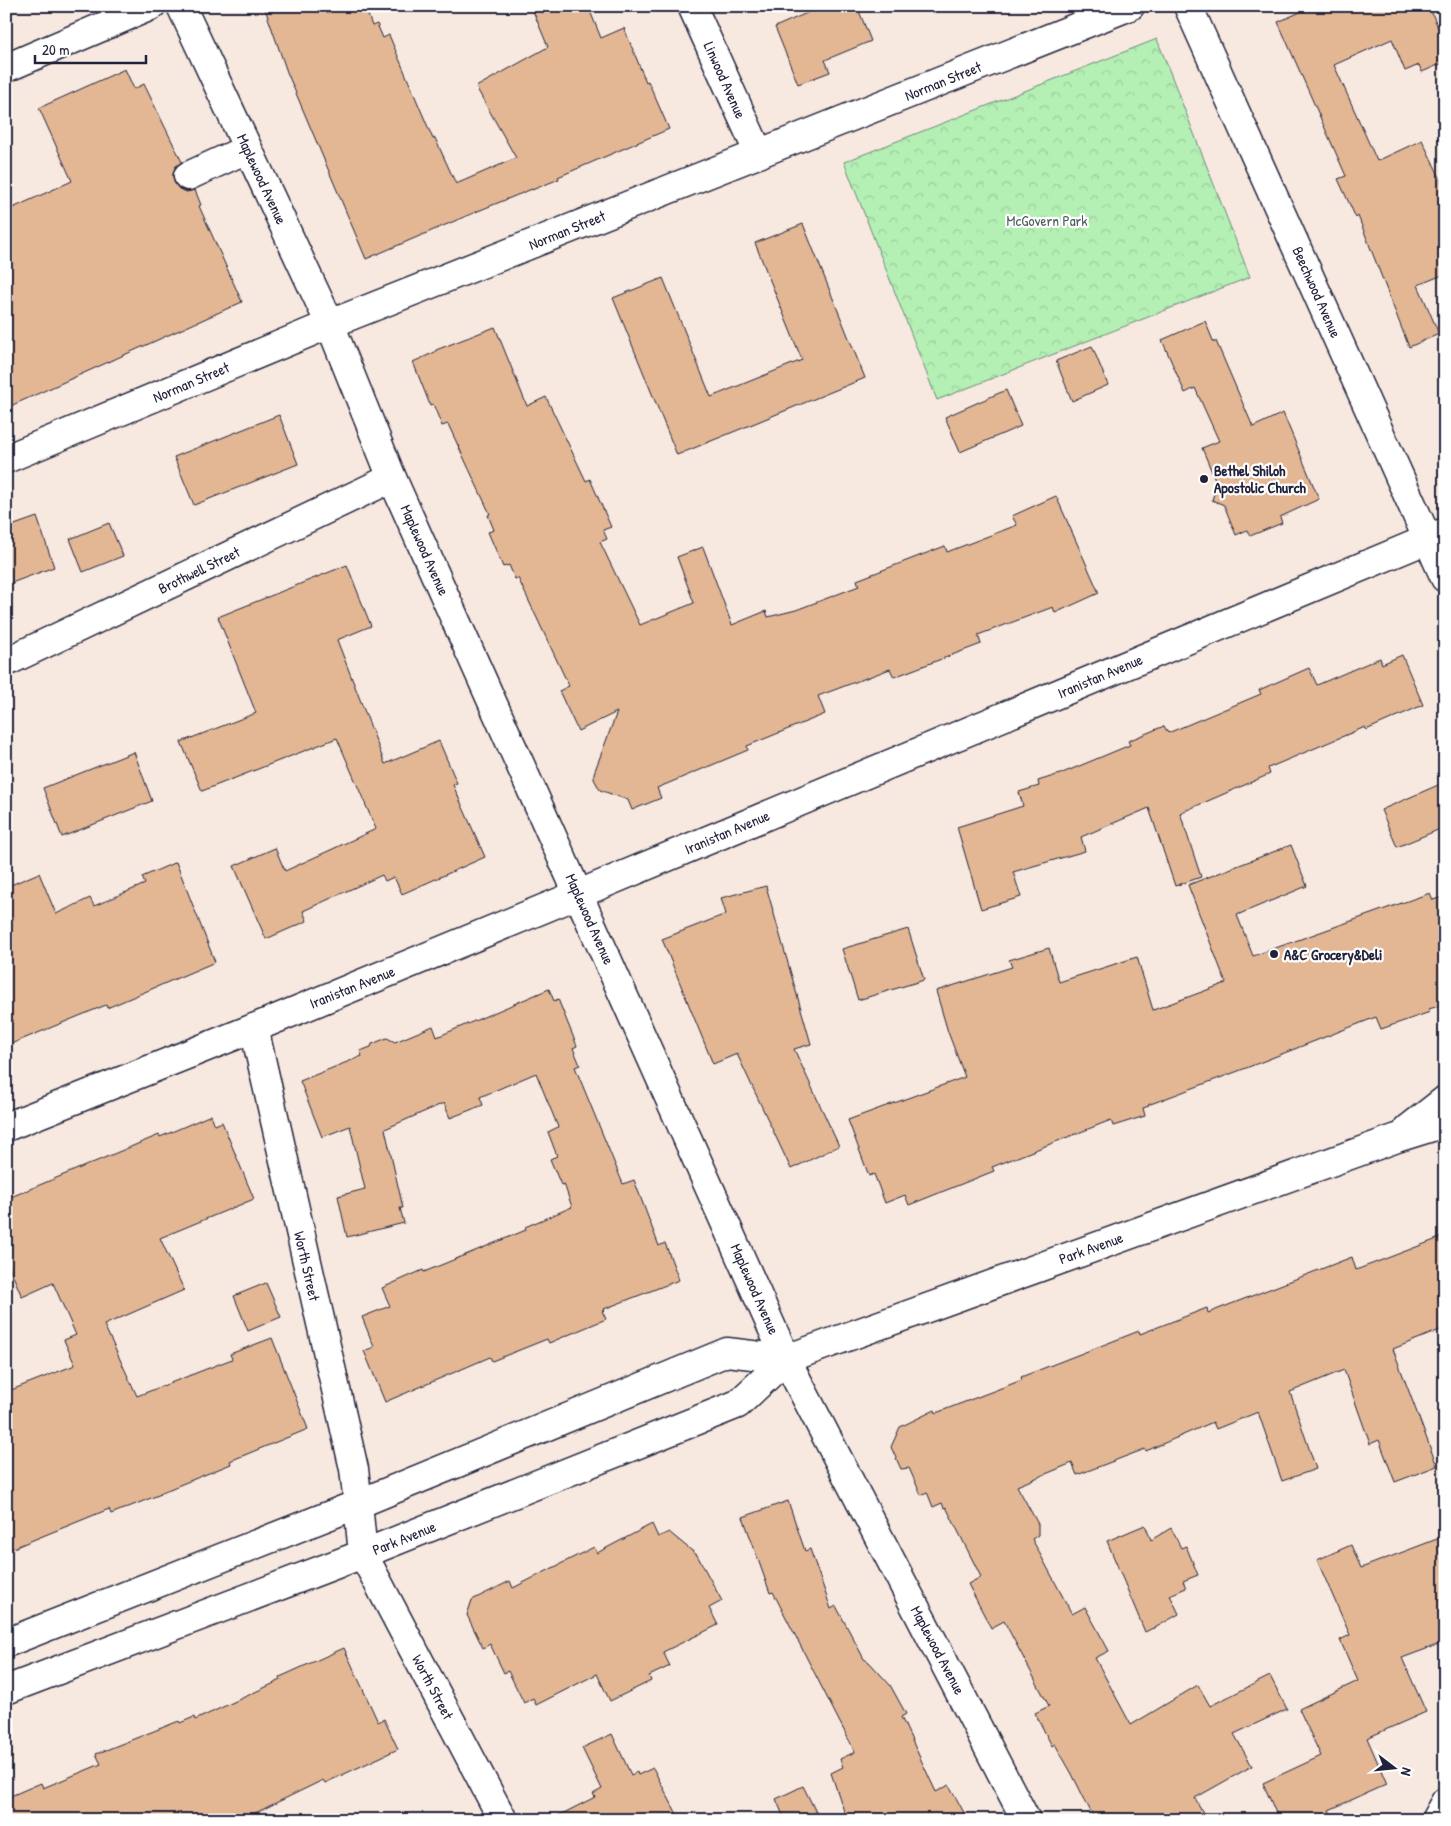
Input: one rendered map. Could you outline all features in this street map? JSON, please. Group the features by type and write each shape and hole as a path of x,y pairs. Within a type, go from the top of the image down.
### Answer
{"street":[{"path":"6,68 151,6"},
{"name":"Maplewood Avenue","path":"181,6 330,324 392,478 786,1358 1026,1820"},
{"name":"Linwood Avenue","path":"692,6 759,154"},
{"name":"Norman Street","path":"7,455 330,324 1130,6"},
{"name":"Beechwood Avenue","path":"1188,6 1436,536 1445,578"},
{"path":"188,176 247,149"},
{"name":"Brothwell Street","path":"6,662 392,478"},
{"name":"Iranistan Avenue","path":"6,1127 254,1028 579,894 1436,536"},
{"name":"Worth Street","path":"254,1028 354,1469 363,1554 503,1820"},
{"name":"Park Avenue","path":"1397,1138 1445,1100"},
{"name":"Park Avenue","path":"6,1690 363,1554 738,1404 786,1358 1397,1138 1445,1124"},
{"name":"Park Avenue","path":"6,1643 358,1504 727,1352 786,1358"},
{"path":"1435,1820 1445,1802"}],"green space":[{"name":"McGovern Park","path":"1157,39 1250,277 937,400 844,162"}],"building":[{"path":"264,6 365,6 372,26 377,24 383,38 389,35 433,139 435,138 456,184 516,158 476,87 548,47 531,6 588,6 601,38 624,28 646,82 648,81 669,129 558,177 559,179 366,259 287,72"},
{"path":"823,6 857,6 871,41 825,60 830,72 798,84 775,27"},
{"path":"1314,6 1429,6 1445,44 1445,62 1422,72 1419,65 1405,71 1392,39 1334,65 1377,161 1422,140 1445,188 1445,274 1418,285 1439,334 1409,347 1358,216 1356,218 1338,179 1346,176 1278,22"},
{"path":"125,69 134,89 144,84 182,162 175,167 173,174 174,182 179,189 187,192 195,190 201,205 199,206 242,302 6,408 6,211 72,181 39,108"},
{"path":"803,224 865,378 677,455 613,298 663,278 711,397 802,360 755,243"},
{"path":"1205,321 1214,343 1216,341 1253,427 1283,413 1319,499 1280,517 1282,523 1250,536 1247,530 1236,535 1224,505 1212,500 1217,484 1202,448 1219,441 1195,388 1185,393 1162,340"},
{"path":"495,327 527,406 546,397 586,481 590,479 611,527 603,530 607,539 600,542 640,625 694,603 677,557 703,547 732,625 766,611 768,617 796,610 859,586 857,580 945,546 947,552 1017,525 1012,516 1056,496 1099,593 1055,613 1053,607 978,635 981,644 894,677 890,669 818,696 825,714 747,746 748,750 657,788 661,798 632,810 628,800 600,790 594,779 594,773 617,712 578,731 559,691 569,686 518,578 515,579 509,565 503,567 488,532 494,530 488,515 490,514 448,424 442,426 433,404 430,405 413,362 436,350"},
{"path":"1092,346 1108,385 1072,401 1056,361"},
{"path":"1006,390 1021,426 960,452 945,417"},
{"path":"279,415 298,464 194,505 174,457"},
{"path":"37,517 54,567 6,585 6,528"},
{"path":"109,523 123,556 83,572 70,539"},
{"path":"347,565 371,626 337,640 385,764 439,741 457,783 453,785 485,857 402,894 394,877 385,881 382,875 303,911 307,921 266,939 234,866 275,848 285,871 376,829 337,738 202,791 181,742 256,713 218,617"},
{"path":"1402,655 1423,705 1366,730 1365,727 1268,768 1270,774 1180,813 1201,877 1175,886 1149,808 1081,837 1085,851 1013,872 1021,897 981,909 957,827 1023,806 1019,792 1039,786 1038,781 1130,745 1128,741 1164,726 1168,733 1261,694 1259,690 1309,668 1317,685 1380,658 1382,664"},
{"path":"134,752 152,801 62,837 43,788"},
{"path":"1445,782 1445,827 1397,847 1381,810"},
{"path":"1291,845 1307,886 1237,915 1253,956 1430,893 1433,900 1445,896 1445,1004 1429,1009 1430,1012 1381,1029 1376,1017 1148,1105 1143,1108 1145,1116 1113,1126 1111,1120 992,1167 994,1171 909,1205 905,1195 885,1203 874,1174 869,1176 848,1120 965,1077 948,1032 936,991 1012,967 1009,960 1049,948 1059,982 1137,957 1153,1010 1226,983 1188,885"},
{"path":"176,862 215,962 107,1008 106,1005 6,1046 6,887 39,873 56,914 90,898 94,906 145,884 142,877"},
{"path":"766,886 811,1044 794,1049 839,1146 791,1169 737,1054 713,1064 662,939 726,914 721,898"},
{"path":"908,929 924,980 858,1000 842,949"},
{"path":"549,989 554,1001 558,999 577,1046 573,1048 580,1065 575,1067 623,1184 634,1180 659,1246 665,1243 679,1280 604,1309 602,1311 606,1319 549,1343 547,1339 492,1361 490,1357 385,1402 364,1351 374,1347 362,1317 390,1306 382,1288 526,1230 525,1227 572,1207 564,1184 561,1185 550,1159 557,1156 548,1132 558,1127 536,1073 480,1097 483,1105 450,1118 444,1103 385,1129 403,1208 400,1208 404,1223 347,1237 338,1196 365,1189 350,1126 322,1137 300,1081 362,1056 360,1051 387,1038 395,1042 433,1026 437,1037"},
{"path":"211,1115 215,1125 222,1122 254,1199 160,1238 184,1290 104,1325 137,1396 232,1359 230,1354 272,1338 308,1429 230,1461 231,1464 161,1494 111,1514 109,1509 6,1551 6,1392 75,1365 64,1340 76,1335 53,1283 22,1297 6,1259 6,1199"},
{"path":"1445,1236 1445,1328 1393,1349 1437,1466 1395,1482 1379,1440 1370,1444 1344,1370 1290,1392 1316,1469 1282,1481 1258,1412 1216,1429 1213,1422 1146,1451 1145,1449 1077,1475 1072,1463 1017,1486 1038,1524 1038,1535 1032,1539 1072,1614 1085,1607 1109,1651 1095,1658 1131,1725 1198,1685 1210,1706 1270,1676 1287,1709 1234,1734 1252,1766 1195,1798 1207,1820 1095,1820 1072,1774 1055,1744 1052,1746 1035,1713 1049,1706 1004,1621 991,1628 968,1584 981,1577 946,1507 944,1508 942,1503 933,1507 927,1492 921,1495 909,1468 901,1469 891,1447 900,1427 935,1410 936,1413 1022,1380 1021,1377 1139,1331 1140,1334 1207,1308 1208,1313 1352,1257 1356,1270"},
{"path":"266,1283 281,1317 248,1331 234,1296"},
{"path":"788,1501 805,1551 810,1549 831,1609 836,1606 864,1659 890,1685 906,1714 901,1717 936,1792 949,1785 968,1820 847,1820 831,1773 843,1767 840,1759 855,1752 773,1592 770,1593 743,1517"},
{"path":"652,1524 658,1537 669,1532 697,1555 722,1601 709,1608 718,1625 663,1652 670,1666 649,1676 651,1681 610,1701 597,1674 536,1705 533,1698 524,1703 508,1671 504,1673 490,1644 483,1648 467,1615 472,1600 510,1581 513,1588 594,1547 597,1553"},
{"path":"1145,1525 1151,1540 1171,1528 1181,1548 1186,1546 1198,1575 1183,1581 1186,1588 1170,1595 1179,1614 1145,1632 1107,1541"},
{"path":"1445,1536 1445,1642 1402,1658 1426,1712 1367,1738 1387,1784 1329,1810 1334,1820 1279,1820 1263,1783 1321,1756 1299,1709 1358,1681 1340,1640 1350,1635 1317,1560 1351,1545 1361,1568"},
{"path":"344,1648 378,1722 384,1719 398,1749 325,1783 323,1780 241,1820 6,1820 6,1798 41,1783 43,1788 101,1764 96,1754 179,1721 180,1723 194,1717 195,1720 281,1680 280,1677"},
{"path":"612,1734 631,1775 637,1772 638,1775 653,1768 680,1820 550,1820 595,1797 593,1794 602,1789 582,1748"},
{"path":"803,1786 820,1820 785,1820 776,1799"}],"place":[{"name":"Bethel Shiloh Apostolic Church","path":"1204,479"},
{"name":"A&C Grocery&Deli","path":"1274,954"}]}
